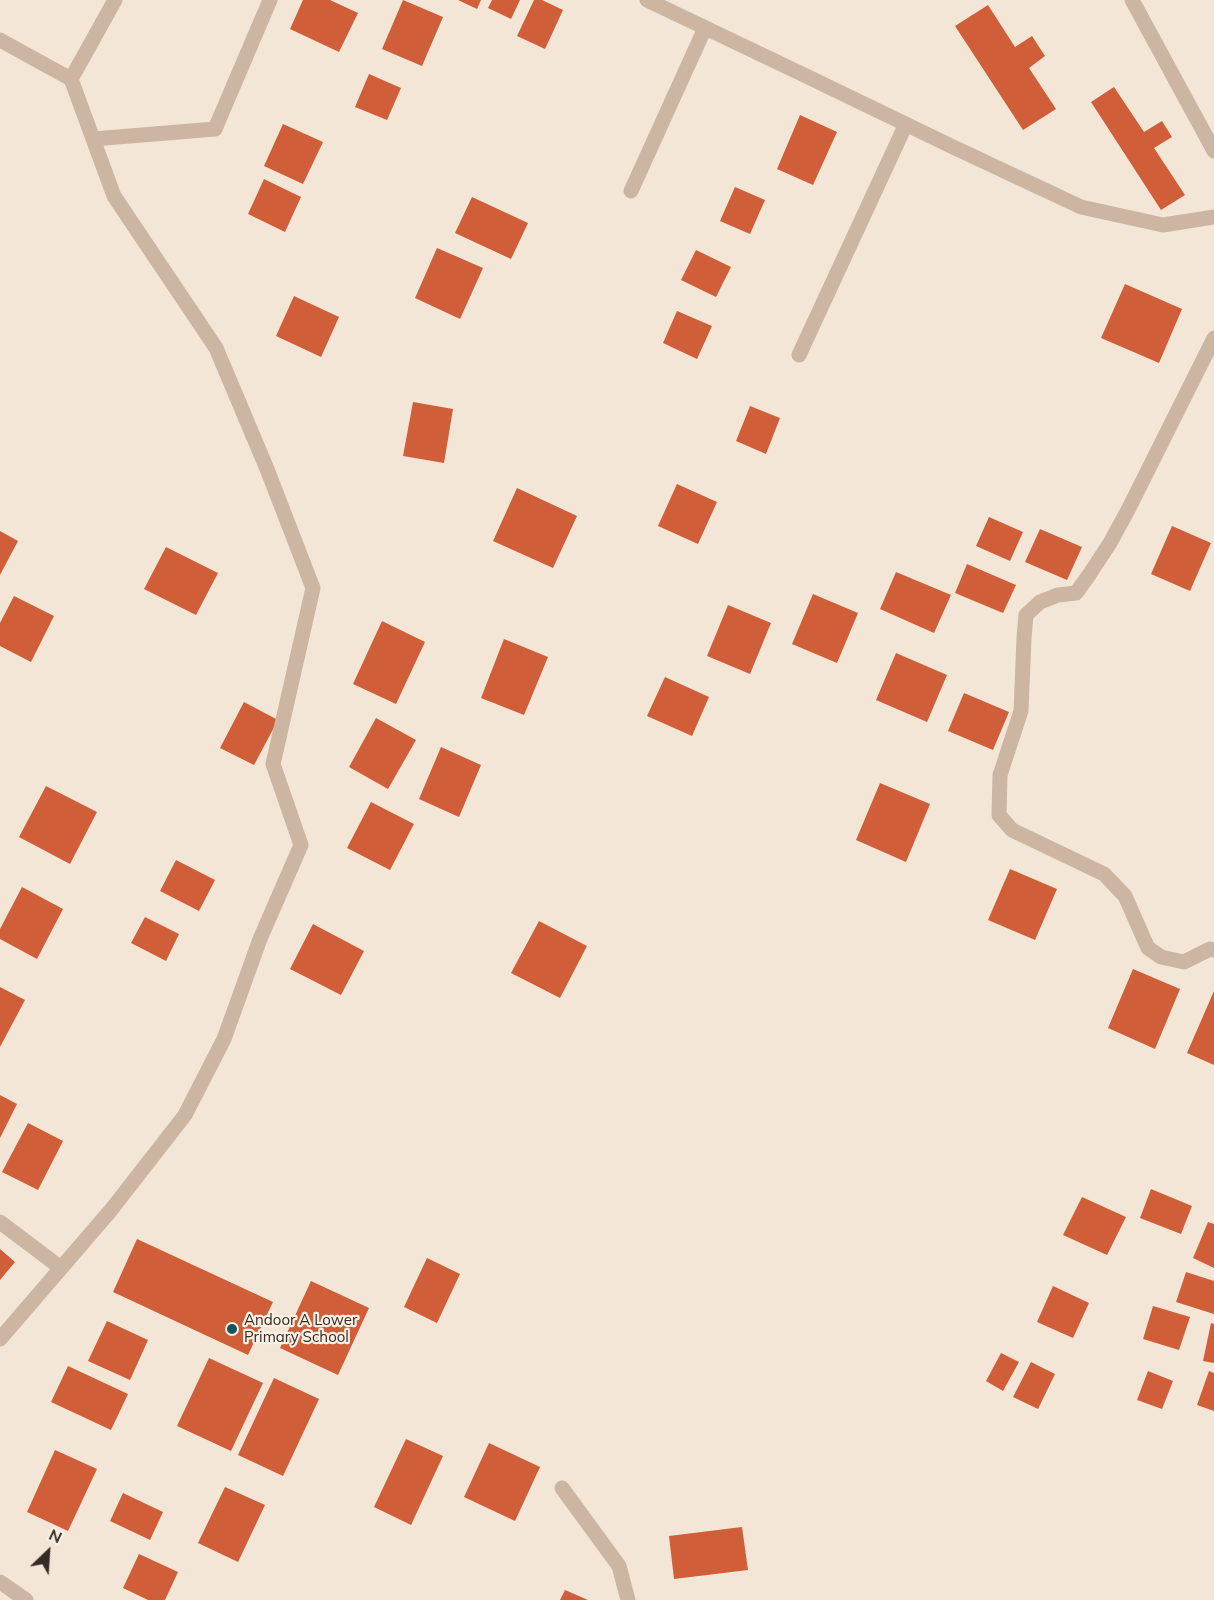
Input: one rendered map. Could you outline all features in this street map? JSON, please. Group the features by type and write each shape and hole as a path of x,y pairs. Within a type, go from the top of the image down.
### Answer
{"street":[{"path":"71,79 115,0"},
{"path":"93,139 215,129 270,0"},
{"path":"646,0 1081,207 1163,225 1214,217"},
{"path":"1132,0 1214,151"},
{"path":"631,191 705,28"},
{"path":"0,40 71,79 114,196 216,348 257,444 313,588 273,764 301,845 260,939 224,1039 185,1115 111,1210 0,1339"},
{"path":"799,355 906,124"},
{"path":"1214,338 1129,508 1089,575 1076,593 1058,595 1040,602 1026,615 1021,711 1000,775 999,815 1012,830 1104,874 1125,896 1148,948 1161,957 1184,962 1214,950"},
{"path":"0,1222 62,1268"},
{"path":"562,1488 619,1566 628,1600"},
{"path":"0,1582 26,1600"}],"building":[{"path":"303,0 330,0 358,13 339,52 290,29"},
{"path":"403,0 443,17 422,66 382,49"},
{"path":"458,0 481,0 477,9"},
{"path":"492,0 520,0 511,19 488,8"},
{"path":"534,0 542,0 563,10 545,49 517,36"},
{"path":"988,5 1015,47 1032,36 1045,56 1029,68 1056,109 1023,130 955,26"},
{"path":"369,74 401,88 387,120 355,107"},
{"path":"1114,87 1144,132 1162,121 1172,137 1154,148 1185,195 1161,210 1091,102"},
{"path":"800,115 837,132 813,185 777,169"},
{"path":"283,124 323,142 303,184 264,166"},
{"path":"264,179 301,197 285,232 248,214"},
{"path":"735,187 765,200 750,234 720,221"},
{"path":"472,197 528,223 511,259 455,233"},
{"path":"437,248 483,268 460,319 415,298"},
{"path":"696,250 731,267 716,297 681,280"},
{"path":"1125,284 1182,309 1159,363 1101,338"},
{"path":"294,296 339,317 321,357 276,336"},
{"path":"677,311 712,326 697,359 663,343"},
{"path":"413,402 453,409 444,463 403,456"},
{"path":"750,406 780,418 766,454 736,441"},
{"path":"677,484 717,502 698,544 658,526"},
{"path":"517,488 577,516 553,568 493,541"},
{"path":"989,517 1023,532 1010,561 976,546"},
{"path":"1172,526 1211,543 1190,591 1151,574"},
{"path":"1040,529 1082,547 1067,580 1025,562"},
{"path":"0,531 18,541 0,575"},
{"path":"166,547 218,573 196,615 144,589"},
{"path":"967,564 1016,585 1003,613 955,593"},
{"path":"896,572 951,595 934,633 880,609"},
{"path":"813,594 858,613 837,663 792,644"},
{"path":"14,596 54,616 31,662 0,646 0,623"},
{"path":"728,605 771,623 750,674 707,656"},
{"path":"382,621 425,642 396,704 353,684"},
{"path":"504,639 548,657 524,715 481,698"},
{"path":"896,653 947,675 927,722 876,700"},
{"path":"665,677 709,697 692,736 647,716"},
{"path":"964,693 1009,712 993,750 948,731"},
{"path":"244,702 278,720 254,765 220,748"},
{"path":"376,718 416,740 388,789 349,767"},
{"path":"441,747 481,765 459,817 419,799"},
{"path":"880,783 930,804 906,862 856,840"},
{"path":"46,786 97,812 70,864 19,837"},
{"path":"371,802 414,824 390,870 347,848"},
{"path":"176,860 215,880 199,911 160,891"},
{"path":"1010,869 1057,889 1035,940 988,920"},
{"path":"22,887 63,909 37,959 0,939 0,929"},
{"path":"145,917 179,934 166,961 131,943"},
{"path":"539,921 587,946 560,998 511,973"},
{"path":"313,924 364,951 341,995 290,969"},
{"path":"1133,969 1180,989 1155,1049 1108,1028"},
{"path":"0,987 25,1000 0,1047"},
{"path":"1214,991 1214,1065 1187,1053"},
{"path":"0,1095 17,1104 0,1138"},
{"path":"28,1123 63,1141 38,1190 2,1172"},
{"path":"1151,1189 1192,1206 1181,1234 1140,1218"},
{"path":"1082,1197 1126,1217 1107,1255 1063,1235"},
{"path":"1208,1222 1214,1224 1214,1268 1193,1258"},
{"path":"137,1239 273,1302 248,1355 113,1292"},
{"path":"0,1249 15,1262 0,1280"},
{"path":"427,1258 460,1274 437,1323 404,1307"},
{"path":"1186,1272 1214,1281 1214,1314 1176,1302"},
{"path":"311,1281 369,1308 338,1375 280,1348"},
{"path":"1053,1286 1089,1303 1073,1338 1037,1322"},
{"path":"1153,1306 1190,1317 1179,1350 1143,1339"},
{"path":"107,1321 148,1340 130,1380 88,1361"},
{"path":"1211,1323 1214,1324 1214,1363 1203,1361"},
{"path":"1001,1353 1019,1362 1003,1391 986,1381"},
{"path":"209,1358 263,1383 231,1451 177,1426"},
{"path":"1031,1362 1055,1374 1038,1409 1013,1397"},
{"path":"68,1366 128,1394 111,1430 51,1402"},
{"path":"1148,1371 1173,1381 1162,1409 1137,1400"},
{"path":"1209,1371 1214,1373 1214,1411 1197,1405"},
{"path":"274,1378 319,1399 283,1476 238,1455"},
{"path":"406,1439 443,1456 411,1525 374,1507"},
{"path":"489,1443 540,1467 515,1521 464,1497"},
{"path":"55,1450 97,1469 68,1531 27,1512"},
{"path":"225,1487 265,1505 238,1562 198,1543"},
{"path":"123,1493 163,1512 150,1540 110,1521"},
{"path":"742,1527 748,1570 674,1579 669,1536"},
{"path":"139,1554 178,1572 165,1600 148,1600 123,1588"},
{"path":"565,1590 588,1600 560,1600"}],"place":[{"name":"Andoor A Lower Primary School","path":"232,1329"}]}
